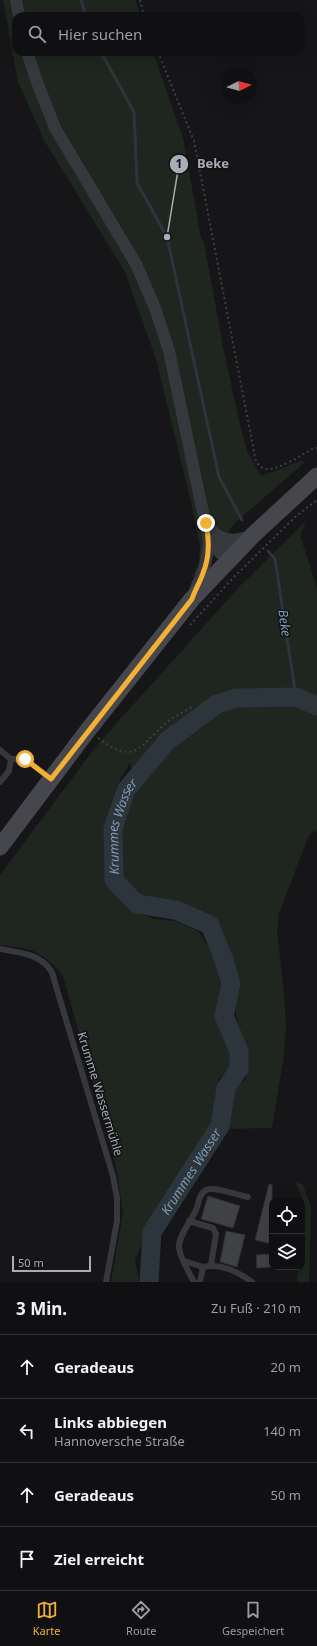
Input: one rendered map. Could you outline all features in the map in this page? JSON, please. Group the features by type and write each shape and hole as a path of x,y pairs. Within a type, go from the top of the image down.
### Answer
{"main road":[{"path":"0,846 88,730 192,599 253,536 317,476"}],"street":[{"path":"16,0 18,12"},
{"path":"28,56 36,82 55,128 136,264 155,308 170,351 206,523 221,554 231,558"},
{"path":"213,538 235,540 253,536"},
{"path":"192,599 203,573 213,538"}],"lane":[{"path":"0,750 11,758 25,759 51,779"},
{"path":"0,782 9,770 11,758"},
{"name":"Krumme Wassermühle","path":"0,949 32,955 43,962 51,971 55,983 112,1176 117,1198 116,1221 106,1282"},
{"path":"194,1282 179,1247 189,1222 196,1211 201,1195 206,1190 214,1189 248,1197"},
{"path":"189,1222 213,1228 216,1234 211,1266"},
{"path":"184,1261 203,1267 211,1266 237,1271 252,1282"},
{"path":"200,1282 203,1267"}],"path":[{"path":"140,0 143,12"},
{"path":"160,56 194,141 256,462 262,468 275,468 314,448 317,448"},
{"path":"189,626 233,578 295,517 317,500"},
{"path":"88,730 104,742 122,752 132,753 142,747 168,721 194,706"}],"shaded area":[{"path":"3,0 135,0 140,12 12,12 12,49"},
{"path":"13,56 154,56 183,138 224,352 247,451 261,476 301,461 305,462 236,522 191,579 199,564 200,547 191,502 156,359 125,272 44,140 18,82"},
{"path":"306,521 300,535 317,588 317,832 314,831 309,835 279,913 277,932 286,1026 284,1055 272,1128 225,1129 231,1093 246,1079 246,1061 235,1007 240,989 222,932 213,921 179,905 141,898 121,879 119,834 126,800 134,784 130,762 116,788 108,813 104,843 105,874 117,896 133,911 154,919 176,921 198,931 217,960 221,988 218,1006 222,1022 231,1042 232,1069 219,1078 214,1123 172,1183 141,1245 135,1260 139,1282 111,1282 123,1213 117,1171 63,976 56,967 36,952 0,945 0,875 97,745 240,586"},
{"path":"296,1181 303,1185 311,1207 309,1282 297,1282 298,1270 305,1270 305,1198 302,1198"}],"building":[{"path":"269,1184 272,1185 272,1198 269,1198 269,1243 255,1240"},
{"path":"208,1196 240,1206 233,1228 201,1219"},
{"path":"226,1231 245,1235 237,1267 220,1262"},
{"path":"269,1254 269,1267 257,1268 256,1255"}],"waterway":[{"name":"Beke","path":"81,0 85,12"},
{"name":"Beke","path":"103,56 134,112 137,183 167,237 219,477 242,520"},
{"name":"Beke","path":"268,551 275,559 296,697"},
{"name":"Krummes Wasser","path":"149,1282 152,1232 220,1126 226,1088 239,1069 239,1051 224,1016 231,984 224,960 210,925 176,910 137,904 114,880 113,828 126,790 167,741 217,704 236,698 296,697 317,706"}],"place":[{"name":"Beke","path":"167,237"}],"route":[{"path":"25,759 51,779 192,599 208,558 209,541 206,523"}]}
